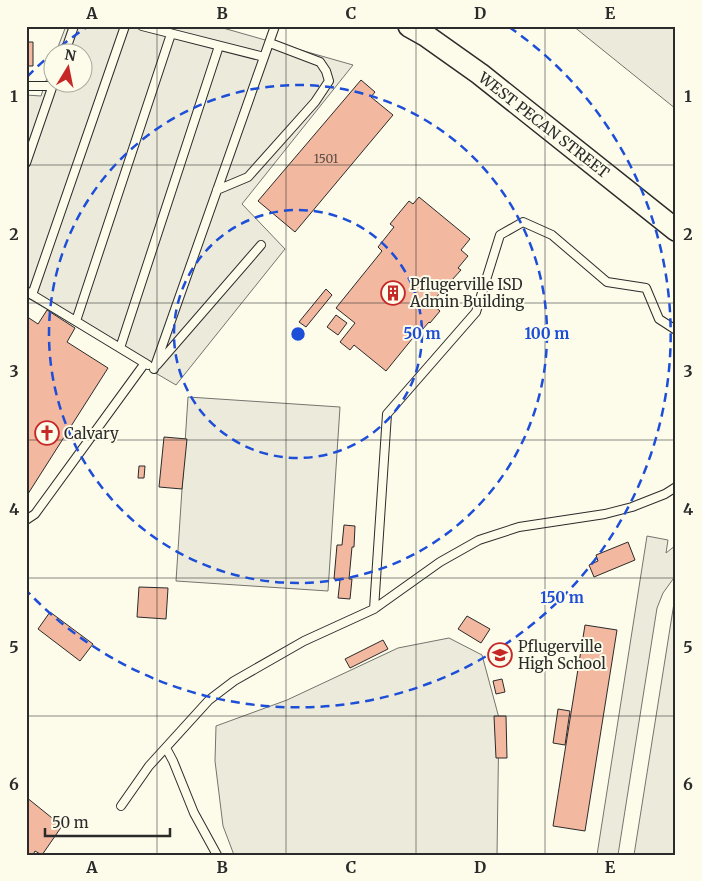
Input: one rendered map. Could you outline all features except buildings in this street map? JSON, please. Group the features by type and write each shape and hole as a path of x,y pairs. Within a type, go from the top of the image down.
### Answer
{"main road":[{"name":"WEST PECAN STREET","path":"409,26 480,74 676,230"}],"lane":[{"path":"68,42 74,26"},
{"path":"125,26 29,293 154,369"},
{"path":"142,26 264,58"},
{"path":"154,369 275,26"},
{"path":"76,322 171,34"},
{"path":"217,190 248,177 315,102 329,81 326,71 320,62 270,43"},
{"path":"120,348 219,46"},
{"path":"26,86 42,85"},
{"path":"26,163 51,92"},
{"path":"374,609 387,414 476,312 500,235 523,222 552,235 607,282 646,288 658,319 676,330"},
{"path":"154,369 261,245"},
{"path":"26,520 35,514 145,363"},
{"path":"121,806 149,766 209,700 234,681 304,641 374,609 440,562 479,540 519,526 594,517 632,507 665,494 676,487"},
{"path":"166,748 194,813 217,855"}],"shaded area":[{"path":"66,26 216,26 353,65 242,204 285,249 176,385 26,297 26,95 41,96 42,92 92,92 92,42 60,42"},
{"path":"573,26 676,26 676,109"},
{"path":"188,397 340,407 328,591 176,581"},
{"path":"647,536 668,540 666,553 676,545 676,575 663,593 657,608 618,855 597,855"},
{"path":"674,603 676,603 676,855 634,855"},
{"path":"449,638 482,655 499,718 497,855 234,855 223,826 215,761 216,726 287,700 398,648"}],"place":[{"name":"Pflugerville ISD Admin Building","path":"393,293"},
{"name":"Calvary","path":"47,433"},
{"name":"Pflugerville High School","path":"500,655"}]}
